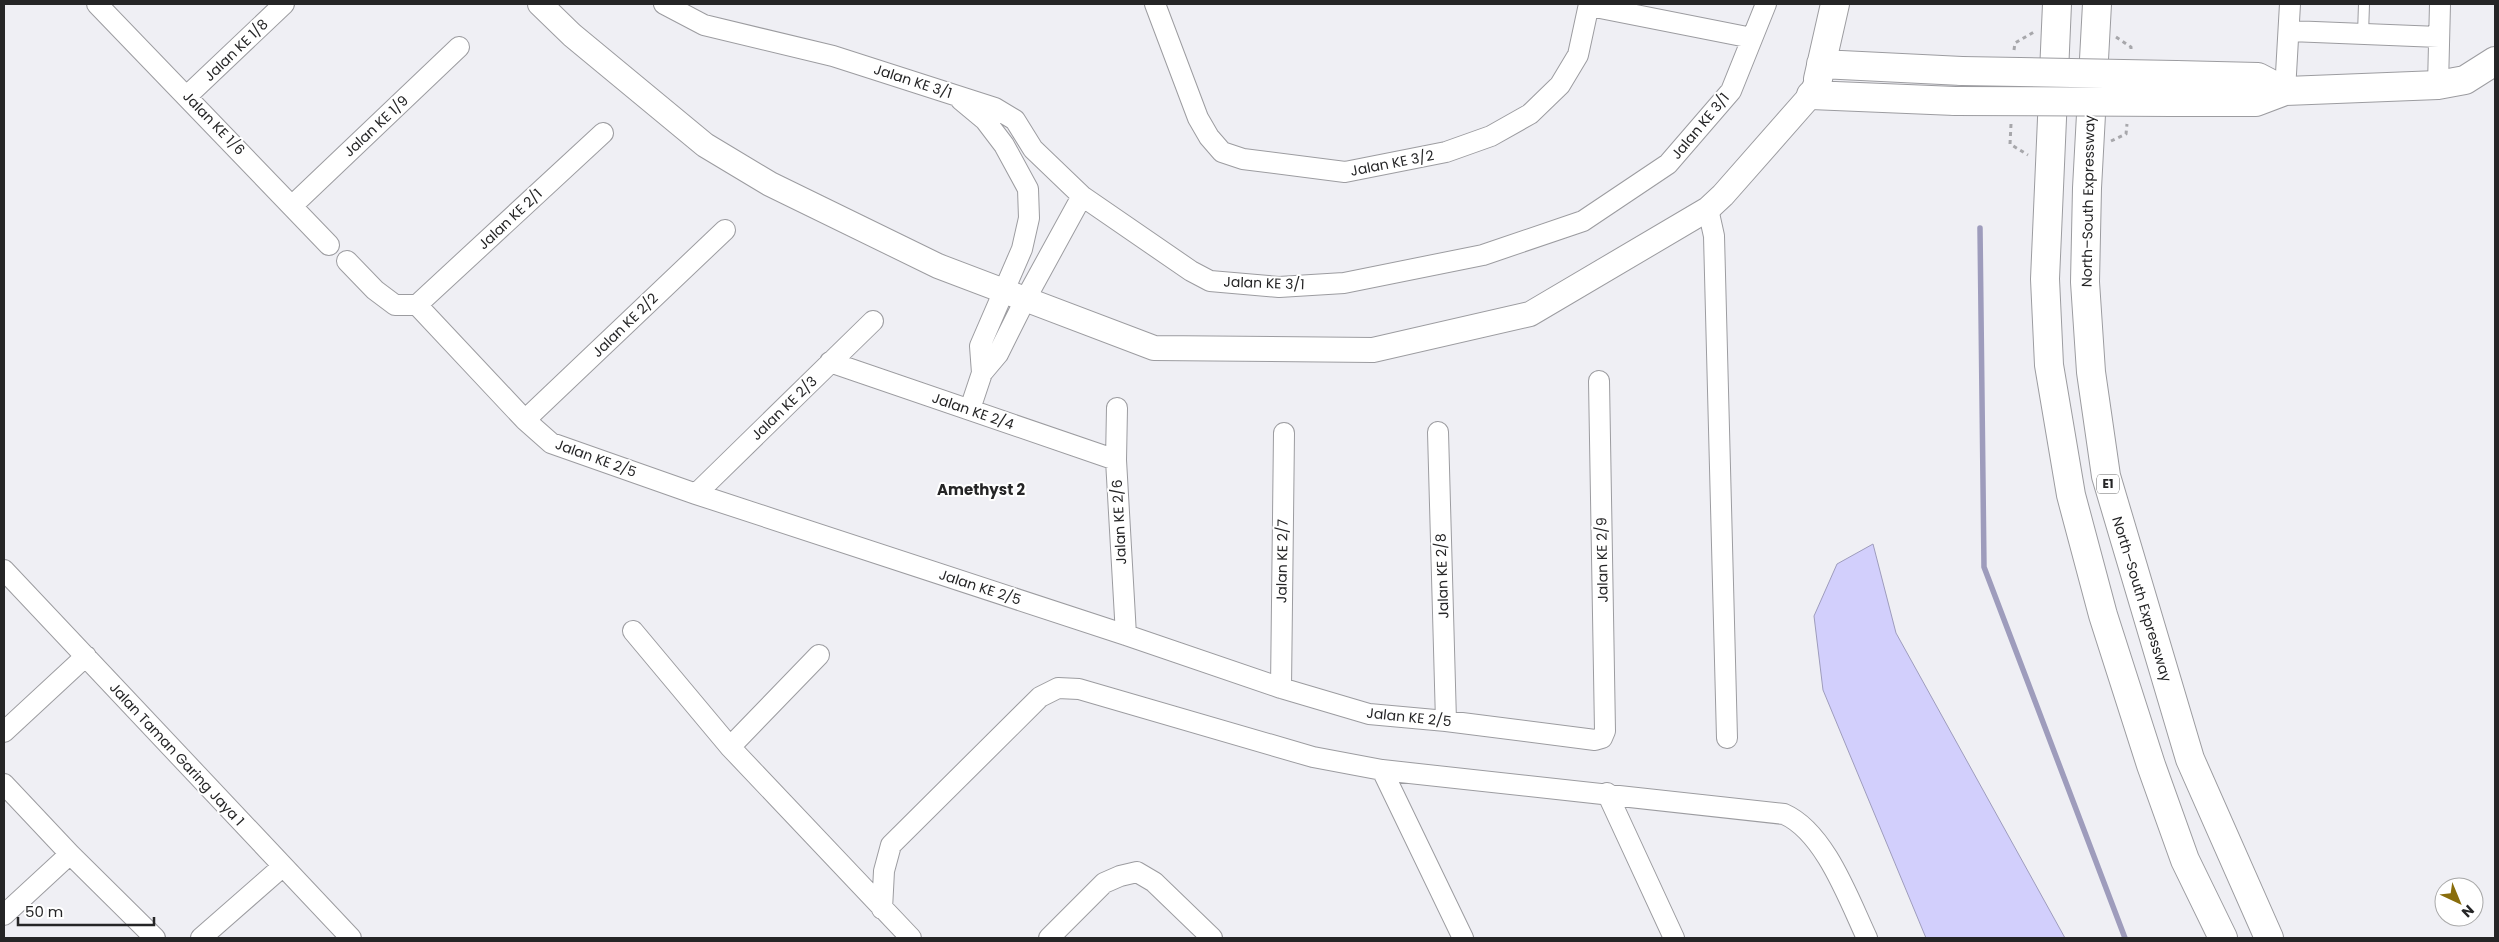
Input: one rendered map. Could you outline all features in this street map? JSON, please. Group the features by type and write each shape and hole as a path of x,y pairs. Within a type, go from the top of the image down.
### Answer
{"main road":[{"path":"1817,79 1834,4"},
{"path":"2057,4 2045,279 2049,365 2071,494 2103,616 2151,765 2185,860 2223,938"},
{"name":"North–South Expressway","path":"2096,4 2087,188 2085,282 2091,372 2106,476 2190,758 2269,938"},
{"path":"1817,79 1955,101 2256,102 2285,90 2438,85 2465,80 2495,61"},
{"path":"1817,79 1962,70 2176,75 2258,77 2285,90"}],"street":[{"name":"Jalan KE 1/6","path":"97,4 293,205 329,245"},
{"name":"Jalan KE 1/8","path":"187,96 284,4"},
{"path":"540,4 572,35 705,145 770,184 938,266 1154,348 1373,350 1530,314 1708,208 1723,195 1817,79"},
{"name":"Jalan KE 3/1","path":"664,4 704,25 833,56 995,108 1014,120 1033,150 1082,196 1191,271 1210,281 1279,287 1344,284 1483,255 1583,221 1668,164 1731,91 1766,4"},
{"name":"Jalan KE 3/2","path":"1154,4 1198,118 1209,137 1222,152 1243,159 1345,172 1446,152 1491,136 1530,114 1560,85 1578,55 1590,5"},
{"path":"2285,90 2290,31 2290,4"},
{"path":"2438,85 2440,4"},
{"path":"1590,5 1752,38"},
{"path":"2290,31 2439,37"},
{"name":"Jalan KE 1/9","path":"293,205 459,47"},
{"path":"954,94 985,120 1004,145 1028,189 1029,218 1022,248 980,346 982,373"},
{"name":"Jalan KE 2/1","path":"417,305 603,132"},
{"path":"970,409 982,373 998,354 1025,300 1082,196"},
{"path":"1708,208 1714,236 1727,738"},
{"name":"Jalan KE 2/2","path":"525,420 725,230"},
{"path":"347,261 375,290 395,305 417,305"},
{"name":"Jalan KE 2/5","path":"417,305 525,420 551,443 696,494 1126,635 1281,688 1369,714 1446,721 1595,740 1602,738"},
{"name":"Jalan KE 2/3","path":"696,494 873,321"},
{"name":"Jalan KE 2/4","path":"830,362 1116,460"},
{"name":"Jalan KE 2/9","path":"1599,381 1605,730 1602,738"},
{"name":"Jalan KE 2/6","path":"1118,408 1116,460 1126,635"},
{"name":"Jalan KE 2/8","path":"1438,432 1446,721"},
{"name":"Jalan KE 2/7","path":"1281,688 1284,433"},
{"name":"Jalan Taman Garing Jaya 1","path":"4,570 351,938"},
{"path":"633,631 730,747 882,910 911,938"},
{"path":"730,747 819,655"},
{"path":"4,732 86,656"},
{"path":"882,910 884,871 891,845 1040,697 1058,688 1079,689 1314,757 1382,770 1768,811 1794,819 1809,832 1830,862 1868,938"},
{"path":"1382,770 1463,938"},
{"path":"4,784 70,854 155,938"},
{"path":"1607,794 1674,938"},
{"path":"4,915 70,854"},
{"path":"201,938 282,867"},
{"path":"1049,938 1104,884 1120,876 1137,872 1154,882 1212,938"}],"lane":[{"path":"2363,34 2364,4"}],"water":[{"path":"1873,544 1896,633 2065,938 1926,938 1823,690 1814,616 1837,564"}],"waterway":[{"path":"1980,228 1984,567 2125,938"}],"district":[{"name":"Amethyst 2","path":"981,490"}]}
